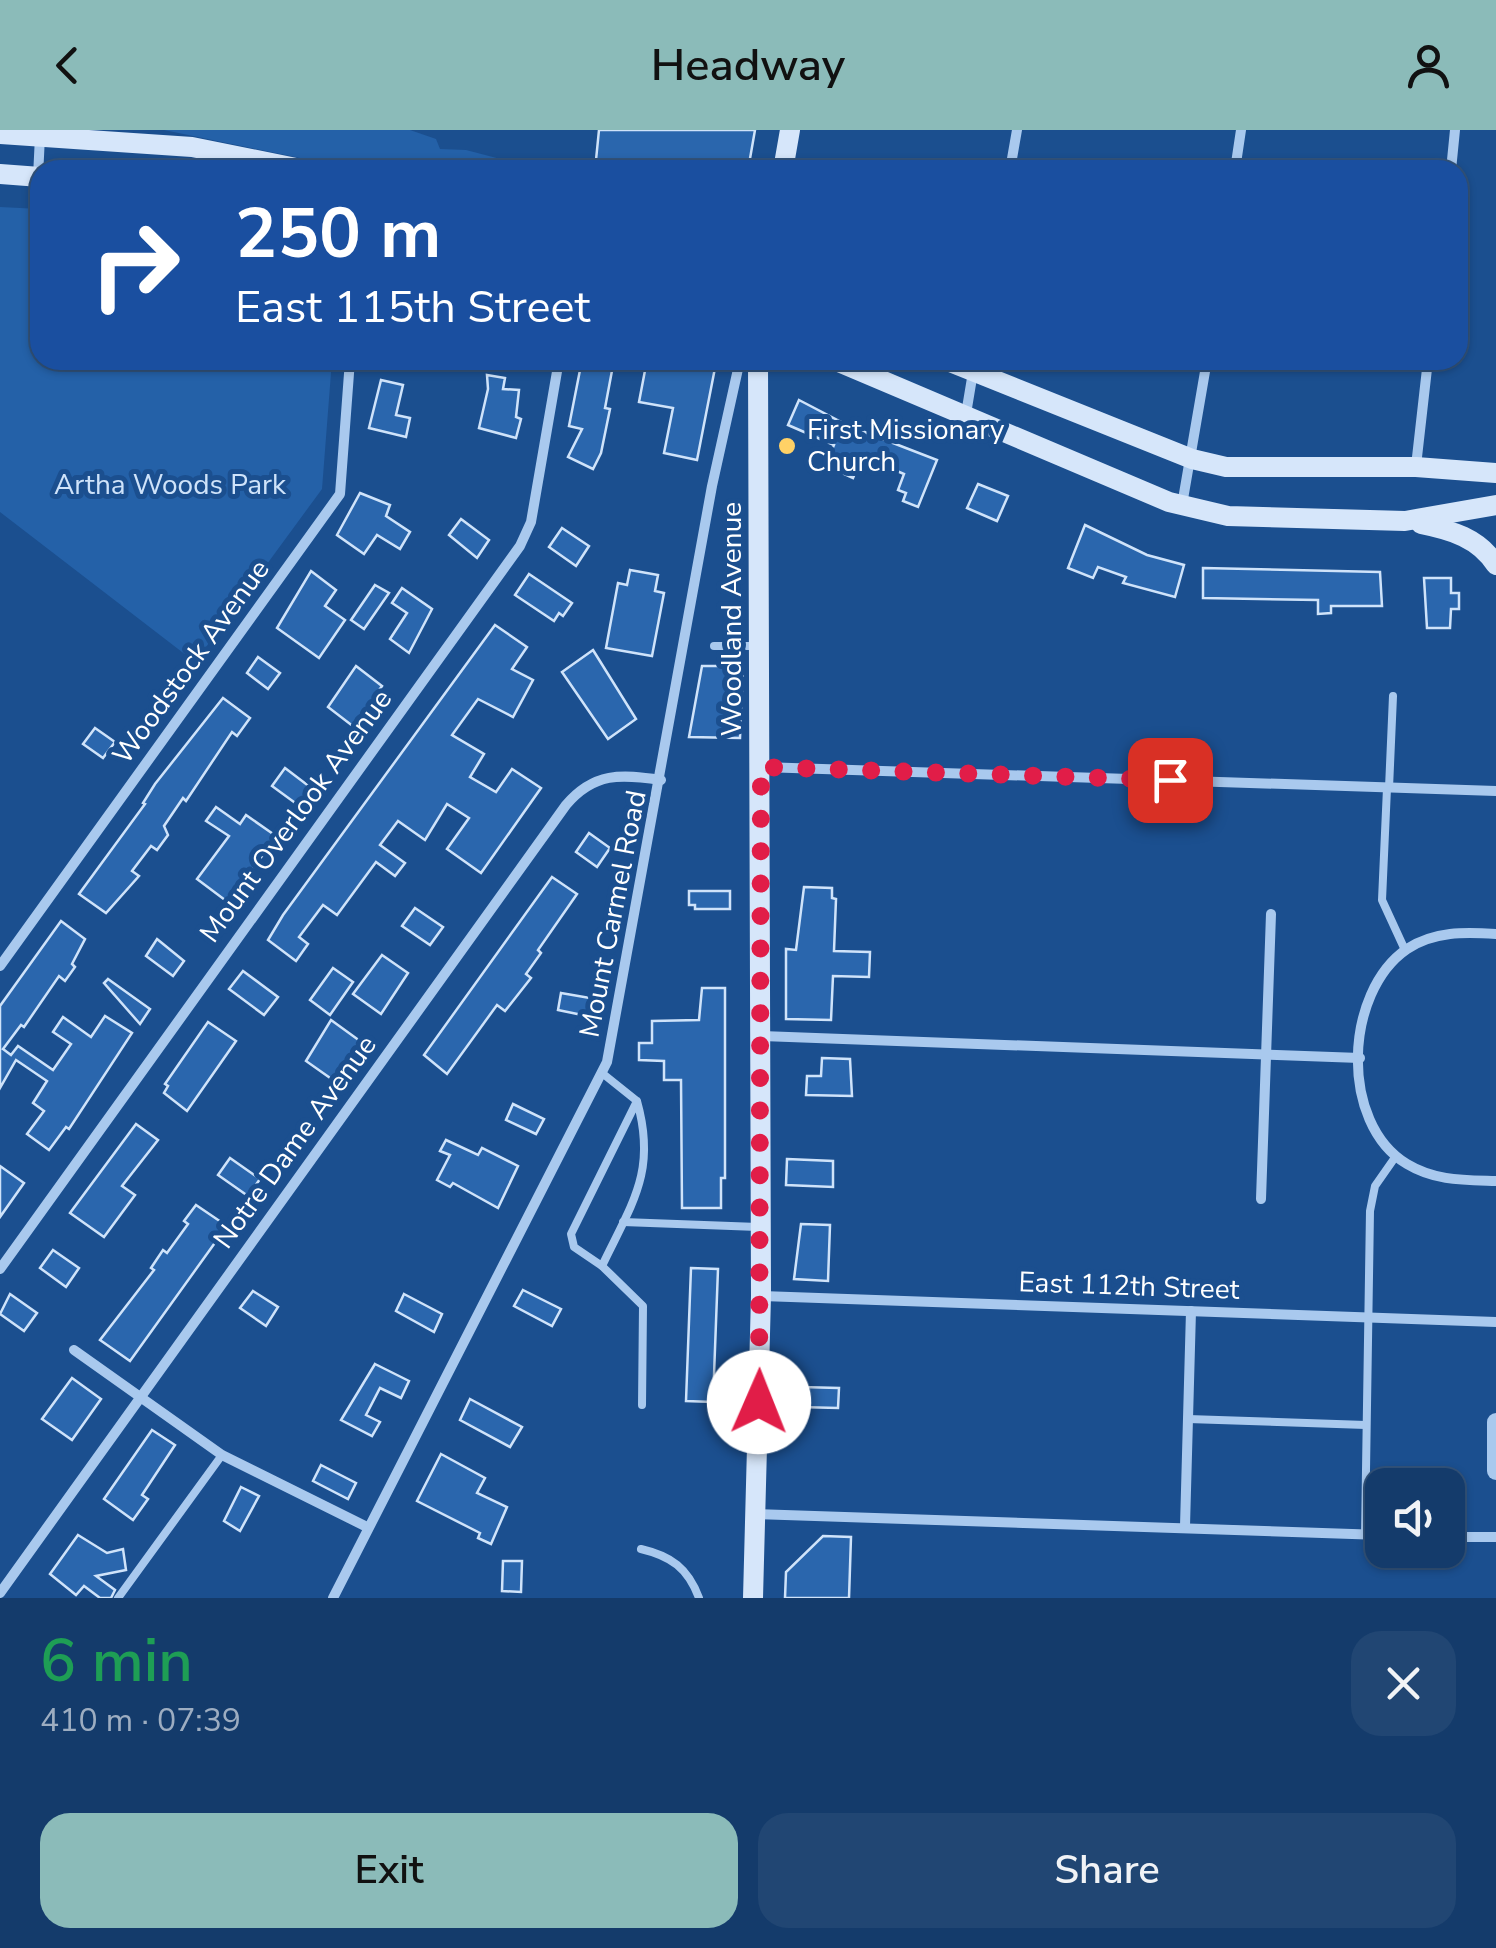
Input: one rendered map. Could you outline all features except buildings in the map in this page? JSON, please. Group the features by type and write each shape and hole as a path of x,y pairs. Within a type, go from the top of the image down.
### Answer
{"main road":[{"path":"785,160 790,130"},
{"path":"0,134 192,147 256,160"},
{"path":"0,174 30,176"},
{"name":"Woodland Avenue","path":"754,1598 761,1296 758,370"},
{"path":"858,370 1182,506 1228,516 1404,521 1496,506"},
{"path":"983,370 1192,460 1246,468 1416,467 1496,473"},
{"path":"1404,521 1463,536 1480,546 1496,564"}],"street":[{"path":"1012,160 1017,130"},
{"path":"1236,160 1241,130"},
{"path":"1452,160 1456,130"},
{"path":"39,160 40,136"},
{"name":"Woodstock Avenue","path":"0,966 340,494 349,370"},
{"name":"Mount Overlook Avenue","path":"0,1269 520,546 531,522 557,370"},
{"name":"Mount Carmel Road","path":"332,1598 608,1062 712,486 738,370"},
{"path":"966,414 973,370"},
{"path":"1182,506 1205,370"},
{"path":"1416,467 1427,370"},
{"path":"761,767 1496,792"},
{"name":"Notre Dame Avenue","path":"0,1593 578,790 592,781 618,774 661,780"},
{"path":"1260,1200 1270,914"},
{"path":"1496,934 1449,933 1405,950 1380,975 1368,1000 1360,1058 1367,1110 1384,1143 1396,1156 1429,1174 1452,1180 1496,1181"},
{"path":"760,1036 1360,1058"},
{"name":"East 112th Street","path":"761,1296 1496,1322"},
{"path":"1185,1526 1190,1310"},
{"path":"74,1350 222,1455 367,1527"},
{"path":"1496,1422 1496,1471"},
{"path":"757,1514 1365,1535"},
{"path":"1465,1537 1496,1537"}],"lane":[{"path":"714,646 760,646"},
{"path":"1393,696 1382,900 1405,950"},
{"path":"602,1072 637,1101 647,1136 645,1170 602,1266"},
{"path":"637,1101 571,1234 574,1247 602,1266 643,1306 642,1405"},
{"path":"1366,1468 1372,1200 1396,1156"},
{"path":"623,1222 761,1227"},
{"path":"1188,1419 1366,1425"},
{"path":"118,1598 222,1455"},
{"path":"641,1549 666,1555 691,1576 699,1598"}],"green space":[{"path":"164,130 410,130 436,139 440,149 466,150 504,160 310,160"},
{"name":"Artha Woods Park","path":"0,207 30,208 30,370 331,370 322,489 195,662 0,512"}],"place":[{"name":"First Missionary Church","path":"787,446"}],"route":[{"path":"759,1402 761,767 1170,780"}]}
